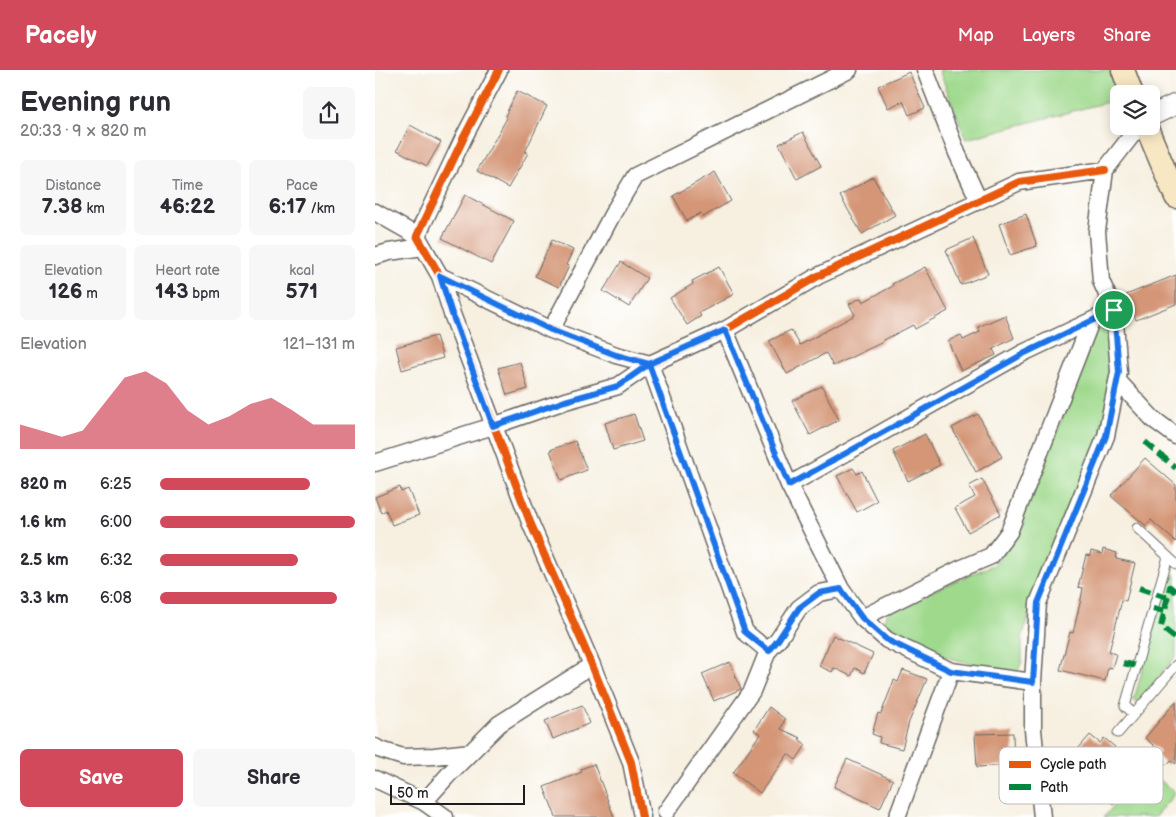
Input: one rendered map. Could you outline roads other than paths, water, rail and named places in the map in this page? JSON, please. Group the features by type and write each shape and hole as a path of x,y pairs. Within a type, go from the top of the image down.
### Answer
{"main road":[{"path":"1123,70 1129,85"},
{"path":"1150,135 1176,197"}],"street":[{"path":"375,256 420,242 464,137 499,70"},
{"path":"551,330 613,213 635,176 849,70"},
{"path":"925,70 957,153 979,200"},
{"path":"1160,112 1176,104"},
{"path":"1035,747 1033,682 1038,603 1106,436 1118,380 1114,310 1101,281 1097,231 1105,170 1132,135"},
{"path":"375,463 565,401 618,386 649,364 725,330 818,276 1019,182 1105,170"},
{"path":"375,212 420,242 440,276 493,426 631,762 642,815 671,814 751,691 769,651 799,608 819,593 841,589"},
{"path":"440,276 551,330 616,355 649,364"},
{"path":"789,485 1023,354 1114,310"},
{"path":"862,618 960,569 991,556 1009,532 1091,321"},
{"path":"725,330 789,485 841,589 862,618 887,640 951,671 1033,682"},
{"path":"649,364 745,632 769,651"},
{"path":"1118,380 1153,419 1176,436"},
{"path":"424,802 499,724 592,665"},
{"path":"897,817 951,671"},
{"path":"375,747 403,757 471,752"},
{"path":"375,779 424,802 445,817"},
{"path":"1041,804 1042,817"}],"lane":[{"path":"1137,528 1176,564"},
{"path":"1135,714 1125,706 1168,556"},
{"path":"1118,733 1176,665"}]}
